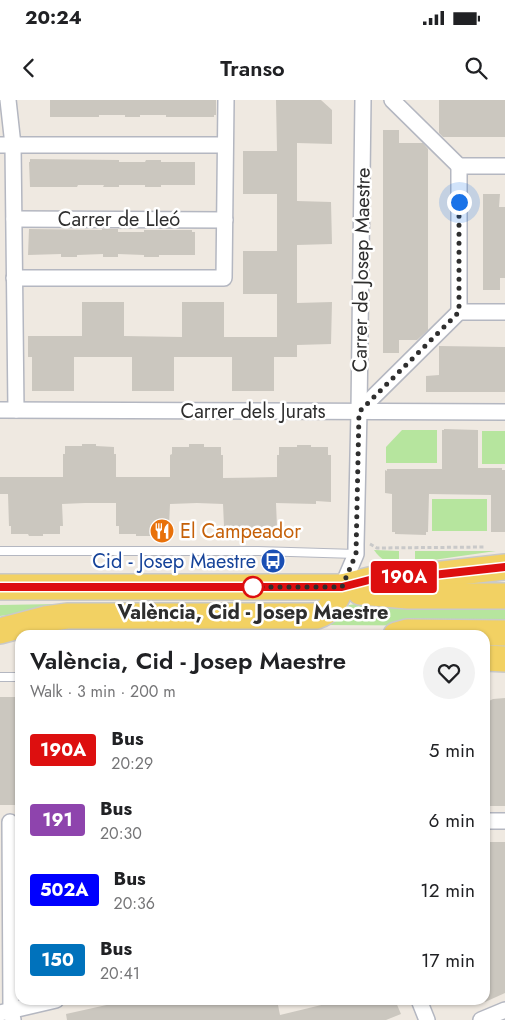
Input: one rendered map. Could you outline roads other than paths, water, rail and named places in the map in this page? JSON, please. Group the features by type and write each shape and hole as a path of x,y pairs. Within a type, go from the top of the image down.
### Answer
{"main road":[{"path":"0,587 342,587 377,578 424,576 505,567"},
{"path":"342,587 360,592 408,596 505,596"},
{"path":"0,631 45,618 67,616 317,616 329,610 342,587"},
{"path":"490,633 505,633"},
{"path":"0,642 15,642"},
{"path":"490,658 505,659"}],"street":[{"path":"8,100 6,145 7,196 14,219 14,278 7,322 16,410"},
{"path":"14,278 224,278 226,100"},
{"name":"Carrer de Josep Maestre","path":"342,587 356,554 363,100"},
{"path":"392,100 460,166 505,166"},
{"path":"6,145 225,145"},
{"path":"359,412 459,312 460,166"},
{"name":"Carrer de Lleó","path":"14,219 225,220"},
{"path":"459,312 505,312"},
{"name":"Carrer dels Jurats","path":"0,410 505,412"},
{"path":"490,821 505,821"},
{"path":"10,822 8,1015 40,1005"},
{"path":"421,1005 427,1020"},
{"path":"482,1020 505,1010"}],"lane":[{"path":"0,550 248,551 356,554"},
{"path":"0,677 15,677"}],"place":[{"name":"El Campeador","path":"162,531"},
{"name":"Cid - Josep Maestre","path":"273,561"},
{"name":"València, Cid - Josep Maestre","path":"253,587"}]}
